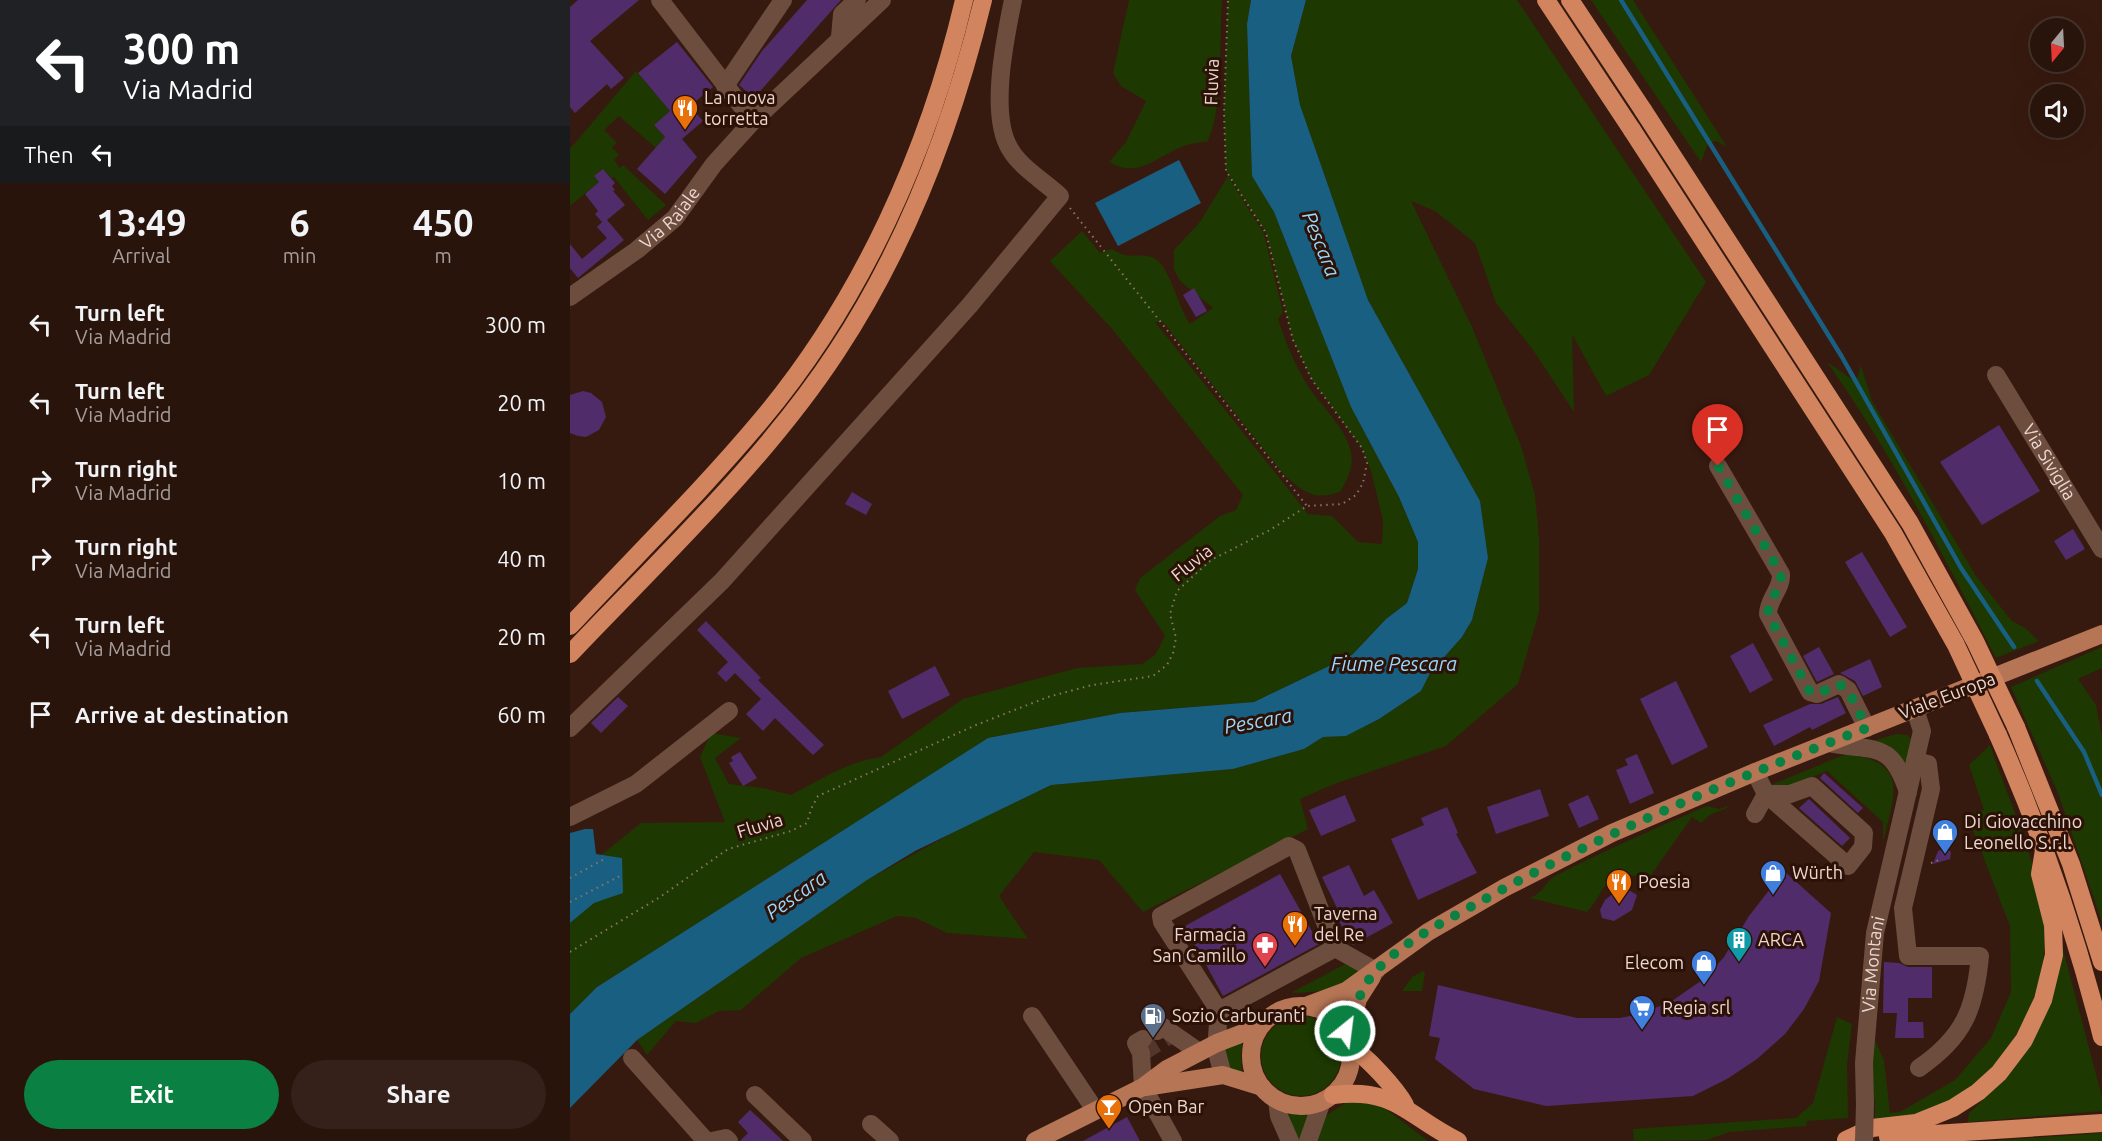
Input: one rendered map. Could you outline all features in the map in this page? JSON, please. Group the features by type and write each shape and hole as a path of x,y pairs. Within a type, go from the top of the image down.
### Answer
{"highway":[{"path":"570,626 762,419 819,342 849,292 908,173 939,84 964,0"},
{"path":"570,654 711,505 796,407 836,352 867,303 894,253 933,160 957,91 983,0"},
{"path":"1546,0 1893,533 1956,645 2023,791 2068,921 2102,1037"},
{"path":"1570,0 1910,523 1975,641 2016,727 2071,864 2102,962"},
{"path":"1846,1140 1872,1128 1916,1123 1953,1108 1990,1082 2019,1048 2032,1028 2043,1000 2054,955 2053,925 2040,874 2044,850"},
{"path":"1349,1042 1365,1055 1376,1071 1398,1093 1406,1107"},
{"path":"1328,1098 1371,1094 1406,1107 1431,1126 1458,1141"},
{"path":"1837,1141 1880,1140 2102,1123"}],"main road":[{"name":"Viale Europa","path":"1306,1006 1346,991 1428,932 1578,849 1755,772 2102,634"},
{"name":"Viale Europa","path":"1349,1042 1359,999 1376,971"},
{"path":"1035,1141 1143,1087 1199,1052 1259,1027 1280,1010 1306,1006 1321,1010 1335,1019 1349,1042 1348,1073 1328,1098 1295,1106 1277,1100 1262,1087 1254,1075 1251,1054 1259,1027"},
{"path":"1143,1087 1223,1075 1262,1087"}],"street":[{"path":"660,0 753,122"},
{"path":"725,86 783,0"},
{"path":"840,37 842,14 857,0"},
{"name":"Via Raiale","path":"572,291 637,249 675,218 714,164 753,122 840,37 882,0"},
{"path":"570,728 722,581 970,305 1048,214 1060,196 1011,152 1000,131 1002,59 1013,0"},
{"name":"Via Siviglia","path":"1996,375 2102,549"},
{"path":"1718,466 1781,574 1781,583 1768,605 1768,614 1810,692 1817,694 1839,684 1848,690 1867,728"},
{"name":"Via Montani","path":"1880,1140 1864,1104 1864,1063 1874,946 1922,731 1915,709"},
{"path":"570,817 636,784 729,711"},
{"path":"1828,743 1870,747 1882,752 1897,765 1908,792"},
{"path":"1915,761 1928,764 1930,789 1904,908 1908,956 1980,956 1977,992 1960,1030 1943,1051 1919,1068"},
{"path":"1755,772 1766,794 1848,866 1863,848 1864,833 1812,786 1790,794 1766,794"},
{"path":"1755,814 1766,794"},
{"path":"1223,1075 1217,1043 1220,1011 1162,922 1161,916 1289,846 1297,850 1335,948 1376,971"},
{"path":"1220,1011 1335,948"},
{"path":"1032,1016 1095,1110"},
{"path":"1173,1141 1143,1087 1141,1053 1136,1043 1163,1027 1199,1052"},
{"path":"632,1058 706,1141"},
{"path":"755,1095 803,1141"},
{"path":"1308,1141 1328,1098"},
{"path":"1277,1100 1279,1116 1290,1141"},
{"path":"871,1124 890,1141"},
{"path":"712,1141 726,1138 729,1141"}],"path":[{"name":"Fluvia","path":"570,952 660,897 728,849 791,831 807,823 818,796 976,725 1048,697 1092,685 1153,676 1167,665 1173,652 1176,638 1170,614 1177,591 1211,560 1270,531 1307,506 1342,504 1356,495 1363,483 1367,464 1362,448 1312,380 1293,340 1266,233 1227,171 1224,113 1228,0"},
{"path":"1060,196 1307,506"},
{"path":"570,878 606,858"},
{"path":"570,903 620,876"}],"green space":[{"path":"1129,0 1222,0 1218,94 1216,112 1207,142 1193,143 1134,168 1122,167 1109,162 1126,142 1146,101 1121,86 1113,73"},
{"path":"1228,0 1251,0 1247,24 1252,176 1274,212 1351,407 1399,497 1418,542 1418,569 1407,603 1386,619 1352,655 1254,702 1120,713 988,738 597,987 570,1014 570,923 594,903 622,858 601,855 641,823 725,822 700,757 711,733 741,738 715,758 729,784 763,788 791,795 845,767 881,757 963,699 1077,668 1142,664 1155,655 1165,636 1135,590 1140,578 1220,516 1236,510 1243,495 1113,330 1050,261 1082,231 1100,253 1111,249 1125,255 1145,256 1157,260 1166,272 1190,324 1213,308 1180,281 1174,269 1174,250 1200,222 1228,176 1264,234 1283,312 1278,319 1291,354 1308,386 1344,434 1348,443 1352,463 1340,492 1323,496 1309,493 1284,475 1163,322 1155,322 1308,514 1332,516 1358,542 1382,544 1383,520 1371,471 1362,448 1312,380 1293,340 1266,233 1226,171 1224,113"},
{"path":"1306,0 1517,0 1706,282 1649,375 1606,396 1572,334 1574,412 1533,350 1496,303 1475,243 1435,211 1411,201 1472,327 1521,446 1535,495 1539,538 1539,612 1518,684 1446,746 1334,784 1300,799 1308,829 1143,912 1099,860 1034,852 999,896 1028,939 947,933 916,918 897,916 801,958 741,1010 719,1011 696,1023 676,1021 647,1055 637,1040 867,880 961,828 1051,785 1233,769 1304,749 1323,737 1346,736 1379,719 1421,691 1430,673 1462,637 1472,620 1488,558 1480,501 1368,300 1300,105 1291,56"},
{"path":"1591,0 1633,0 1727,147 1716,141 1708,144 1701,162"},
{"path":"636,71 670,111 654,125 676,150 656,148 619,116 604,130 617,143 612,147 619,155 614,160 620,168 623,165 666,205 648,220 614,177 611,178 603,169 594,176 599,182 570,206 570,149"},
{"path":"1827,362 1856,382 1861,365 1872,401 1976,576 2012,621 2025,628 2039,641 1996,658 1896,470"},
{"path":"2102,647 2102,668 2078,679 2096,705 2102,736 2102,922 2058,793 2011,687"},
{"path":"1896,734 1907,735 1912,740 1907,772 1872,741"},
{"path":"1990,745 2025,840 2041,897 2045,926 2044,954 2039,982 2017,1035 1981,1079 1948,1102 1928,1110 1875,1121 1875,1100 1871,1100 1874,1038 1884,1060 1890,1113 1900,1112 1955,1080 1991,1038 2011,992 2010,926 1967,815 1984,810 1969,765"},
{"path":"1846,754 1867,758 1881,765 1889,773 1893,784 1893,796 1883,843 1883,822 1827,771 1784,788 1771,785"},
{"path":"1707,806 1720,809 1727,806 1727,808 1710,815 1701,823 1692,817 1651,875 1643,877 1628,875 1613,879 1603,888 1587,912 1530,898 1540,892 1557,875"},
{"path":"2060,938 2102,1097 2102,1111 1968,1122 1969,1113 2005,1079 2036,1034"},
{"path":"1345,964 1360,971 1344,983 1328,990 1291,993"},
{"path":"1425,972 1422,991 1402,991 1412,977"},
{"path":"1301,1016 1316,1019 1329,1028 1338,1041 1341,1056 1338,1071 1329,1084 1316,1093 1301,1096 1286,1093 1273,1084 1264,1071 1261,1056 1264,1041 1273,1028 1286,1019"},
{"path":"1837,1017 1852,1024 1847,1065 1848,1118 1807,1121 1806,1126 1729,1132 1707,1140 1634,1141 1633,1129 1796,1118 1813,1103"},
{"path":"1243,1039 1242,1072 1229,1070 1222,1045"},
{"path":"1347,1102 1378,1103 1428,1141 1313,1141 1323,1118"},
{"path":"1287,1114 1310,1115 1302,1141 1297,1141"},
{"path":"2102,1133 2102,1141 1990,1141"}],"water":[{"name":"Fiume Pescara","path":"1251,0 1306,0 1291,56 1300,105 1368,300 1480,501 1488,558 1472,620 1462,637 1430,673 1421,691 1379,719 1346,736 1323,737 1304,749 1233,769 1051,785 915,851 867,880 637,1040 570,1108 570,1014 597,987 988,738 1120,713 1254,702 1352,655 1386,619 1407,603 1418,569 1418,542 1399,497 1351,407 1274,212 1252,176 1247,24"},
{"path":"1179,160 1201,203 1118,246 1095,203"},
{"path":"593,829 596,854 622,858 623,893 594,903 570,923 570,833"}],"building":[{"path":"578,0 639,0 590,41 624,78 611,89 607,84 575,113 570,107 570,7"},
{"path":"807,0 841,0 754,98 739,85 762,51"},
{"path":"677,42 713,87 690,106 703,121 682,139 697,157 665,194 637,169 665,137 654,125 670,111 638,73"},
{"path":"603,169 615,183 612,186 615,190 613,191 625,205 607,220 624,240 578,278 570,268 570,244 582,259 607,238 597,227 602,222 595,214 598,211 585,194 599,182 594,176"},
{"path":"1194,288 1207,311 1196,317 1183,295"},
{"path":"583,391 591,393 602,402 606,417 599,430 586,437 570,433 570,395"},
{"path":"1999,425 2040,491 1982,525 1940,462"},
{"path":"852,492 872,504 866,515 845,504"},
{"path":"2073,529 2085,549 2066,560 2054,541"},
{"path":"1862,552 1907,627 1890,637 1845,562"},
{"path":"706,621 761,678 758,680 824,745 813,755 775,718 763,731 746,714 761,699 735,673 726,682 717,673 728,662 697,630"},
{"path":"1753,643 1773,680 1750,693 1730,656"},
{"path":"1819,647 1834,674 1817,682 1803,656"},
{"path":"1870,659 1882,687 1863,696 1855,681 1840,673"},
{"path":"935,666 950,695 902,719 888,691"},
{"path":"1676,681 1708,747 1672,765 1640,699"},
{"path":"618,697 628,706 601,733 591,723"},
{"path":"1838,697 1846,713 1812,730 1810,727 1774,746 1763,725 1810,704 1821,704"},
{"path":"740,752 757,778 743,786 729,763 733,761 731,757"},
{"path":"1637,754 1654,793 1630,804 1616,770 1628,765 1625,759"},
{"path":"1824,773 1863,808 1858,813 1820,778"},
{"path":"1540,789 1549,816 1496,834 1487,807"},
{"path":"1345,795 1356,821 1321,836 1309,810"},
{"path":"1588,795 1599,819 1579,828 1568,804"},
{"path":"1809,799 1850,838 1842,846 1799,808"},
{"path":"1447,807 1458,833 1456,834 1477,873 1418,900 1391,839 1424,825 1421,818"},
{"path":"1945,848 1951,852 1950,859 1933,864 1938,851"},
{"path":"1349,865 1364,896 1374,890 1393,923 1353,945 1334,913 1338,910 1322,877"},
{"path":"1784,871 1831,913 1819,981 1804,1009 1785,1034 1757,1059 1727,1079 1693,1096 1546,1106 1474,1089 1435,1059 1440,1038 1429,1036 1438,985 1577,1018 1620,1018 1640,1014 1672,1001 1705,978 1724,957 1749,916"},
{"path":"1280,874 1319,944 1223,996 1185,926"},
{"path":"1627,889 1637,895 1632,910 1614,921 1602,918 1600,910 1605,900 1615,892"},
{"path":"1884,962 1899,963 1908,967 1932,967 1932,998 1908,998 1908,1022 1923,1022 1924,1038 1895,1038 1897,1013 1883,1013"},
{"path":"750,1110 783,1141 740,1141 748,1133 738,1122"},
{"path":"1127,1117 1140,1141 1083,1141"}],"waterway":[{"path":"1621,0 1842,357 1961,568 2014,647"},
{"path":"2037,681 2084,752 2102,795"}],"tunnel":[{"path":"1141,1053 1173,1033"}],"place":[{"name":"La nuova torretta","path":"685,131"},
{"name":"Di Giovacchino Leonello S.r.l.","path":"1945,855"},
{"name":"Würth","path":"1773,896"},
{"name":"Poesia","path":"1619,905"},
{"name":"Taverna del Re","path":"1295,947"},
{"name":"ARCA","path":"1739,963"},
{"name":"Farmacia San Camillo","path":"1265,968"},
{"name":"Elecom","path":"1704,986"},
{"name":"Regia srl","path":"1642,1031"},
{"name":"Sozio Carburanti","path":"1153,1039"},
{"name":"Open Bar","path":"1109,1130"}],"route":[{"path":"1345,1031 1348,1039 1353,1014 1359,999 1376,971 1404,948 1464,911 1612,833 1686,800 1867,728 1848,690 1839,684 1817,694 1810,692 1768,614 1768,605 1781,583 1781,574 1718,466"}],"water label":[{"name":"Pescara","path":"1321,244"},
{"name":"Pescara","path":"1258,721"},
{"name":"Pescara","path":"796,895"}]}
